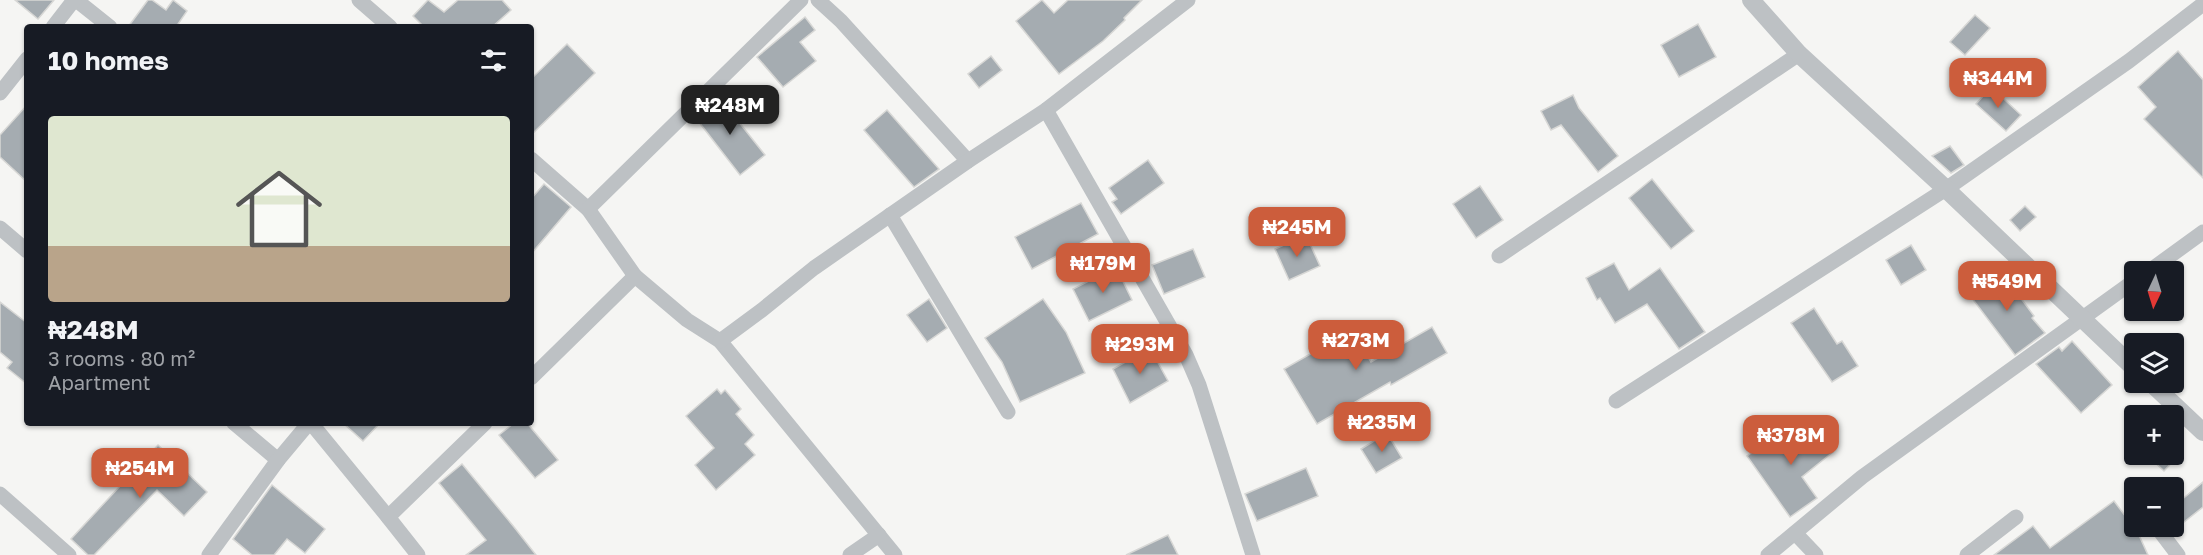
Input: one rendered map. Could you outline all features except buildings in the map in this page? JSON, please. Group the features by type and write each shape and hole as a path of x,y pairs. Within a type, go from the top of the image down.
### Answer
{"street":[{"path":"55,24 75,0 106,24"},
{"path":"359,0 387,24"},
{"path":"588,209 801,0"},
{"path":"818,0 841,21 968,161"},
{"path":"720,341 814,268 1046,110 1188,0"},
{"path":"1751,0 1799,54 1946,189 2124,359"},
{"path":"1616,401 1946,189 2129,61 2203,4"},
{"path":"1499,256 1799,54"},
{"path":"0,93 24,63"},
{"path":"1046,110 1186,355 1199,385 1253,555"},
{"path":"534,162 588,209 635,276 687,320 720,341 896,555"},
{"path":"890,215 1008,412"},
{"path":"0,228 24,248"},
{"path":"2163,261 2203,232"},
{"path":"534,375 635,276"},
{"path":"1768,555 1862,477 2124,289"},
{"path":"2162,393 2203,432"},
{"path":"238,426 278,460"},
{"path":"209,555 278,460 307,426"},
{"path":"312,426 418,555"},
{"path":"388,517 482,426"},
{"path":"0,494 69,555"},
{"path":"1967,555 2016,517"},
{"path":"1795,533 1816,555"},
{"path":"850,555 879,535"},
{"path":"2164,537 2178,555"}]}
